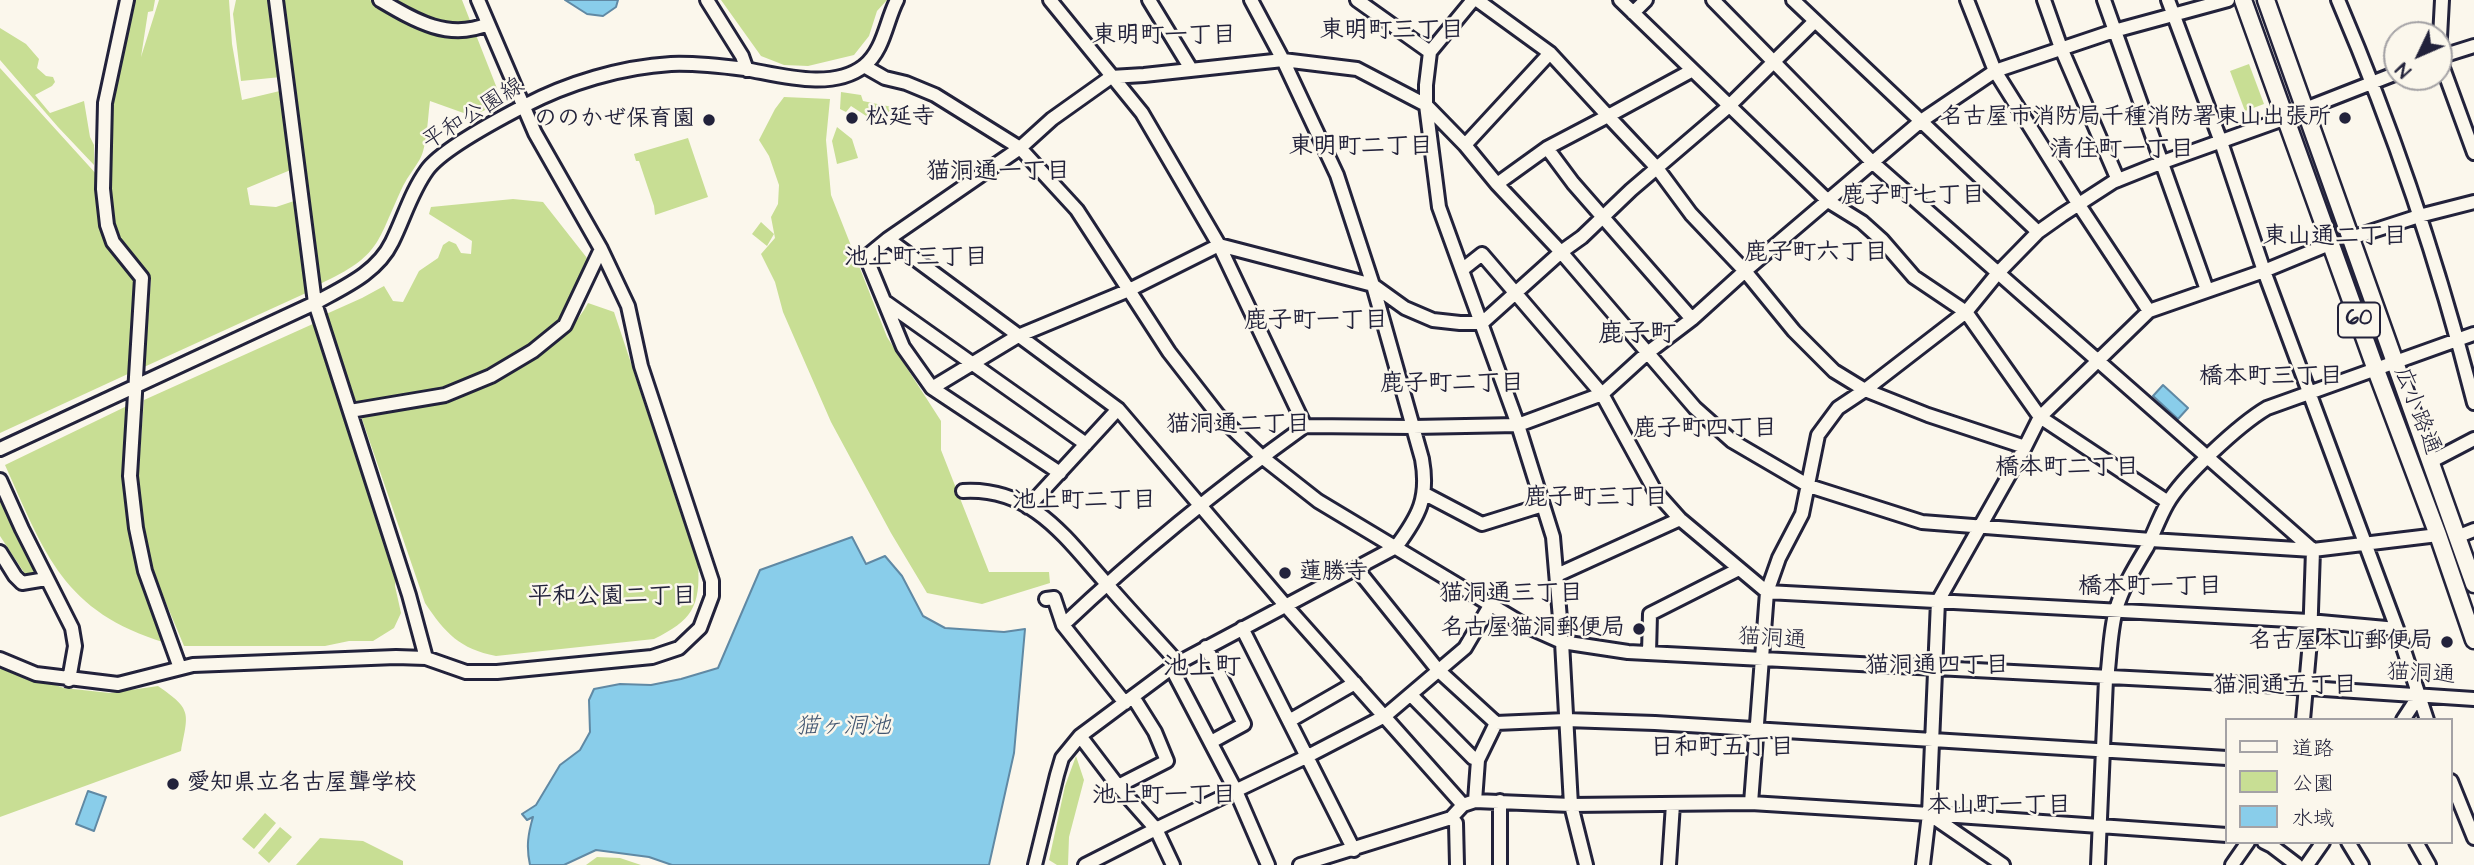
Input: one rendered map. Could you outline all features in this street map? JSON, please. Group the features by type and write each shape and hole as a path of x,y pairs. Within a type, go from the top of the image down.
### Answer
{"main road":[{"name":"広小路通","path":"2243,0 2474,640"},
{"name":"広小路通","path":"2266,0 2431,461 2466,533 2474,584"}],"street":[{"path":"127,0 105,103 102,173 107,225 113,242 142,278 130,476 136,528 145,571 180,668"},
{"path":"276,0 315,303 426,658"},
{"path":"380,0 417,22 439,29 474,30 488,24"},
{"path":"0,659 36,674 118,684 193,665 396,657 426,658 466,672 497,672 652,657 679,648 700,628 712,596 712,581 641,366 628,306 601,250 535,133 478,0"},
{"path":"707,0 742,56 747,70"},
{"path":"864,65 879,47 897,0"},
{"path":"1050,0 1143,113 1219,245 1305,426"},
{"path":"1149,0 1191,69"},
{"path":"1035,865 1056,775 1062,758 1080,736 1175,666 1206,647 1396,547 1411,526 1425,494 1426,479 1413,427 1373,285 1337,175 1283,60 1251,0"},
{"path":"1357,0 1430,52"},
{"path":"1586,865 1571,805 1553,537 1518,425 1439,206 1426,105 1430,52 1475,0 1550,53 1657,169 1691,214 1834,371 1864,390 1927,415 2025,447"},
{"path":"1620,0 1828,201 1862,222 1882,240 1914,277 1966,312 2040,417 2168,502"},
{"path":"1633,13 1646,0"},
{"path":"1713,0 1872,162 2313,550"},
{"path":"1793,0 2038,232"},
{"path":"1966,0 1995,71 2079,205 2150,311"},
{"path":"2044,0 2061,48 2118,180"},
{"path":"2104,0 2207,290"},
{"path":"2168,0 2221,142 2264,271 2419,690 2418,697 2404,718"},
{"path":"1063,625 1201,505 1305,426 1518,425 1602,394 1921,121 1995,71 2115,31 2228,0"},
{"path":"2338,0 2373,83 2433,254 2474,403"},
{"path":"2441,21 2442,0"},
{"path":"932,388 1018,337 1129,290 1219,245 1373,285 1405,308 1433,320 1482,323 1728,107 1814,22"},
{"path":"2453,53 2474,46"},
{"path":"1465,145 1550,53"},
{"path":"1060,473 932,388 903,348 866,257 1020,148 1052,119 1111,77 1283,60 1357,69 1426,105 1561,252 1695,408 1732,441 1809,486 1922,522 2151,540 2313,550 2438,535"},
{"name":"平和公園線","path":"0,449 315,303 359,279 378,262 391,244 416,187 428,167 458,145 522,106 572,85 646,66 673,64 747,70 784,78 812,80 850,72 864,65"},
{"name":"猫洞通","path":"864,65 885,78 935,95 1020,148 1077,210 1168,352 1218,415 1262,457 1318,501 1526,626 1562,642 1628,652 2474,699"},
{"path":"1497,184 1547,148 1691,71"},
{"path":"2305,109 2383,79"},
{"path":"2451,91 2474,153"},
{"path":"1751,803 1767,592 1779,558 1802,514 1818,435 1838,408 1966,312 1997,274 2038,232 2079,205 2118,180 2286,118"},
{"path":"1547,148 1573,183 1692,319"},
{"path":"2351,239 2419,216 2474,202"},
{"path":"888,239 1118,409 1284,605 1469,803"},
{"path":"1923,865 1929,814 1938,601 2040,417 2096,360 2150,311 2264,271 2332,243"},
{"path":"350,411 444,396 491,376 533,351 565,325 601,250"},
{"path":"1463,269 1482,254 1602,394 1655,491 1680,519 1767,592 2309,621 2397,629"},
{"path":"884,301 1086,444"},
{"path":"2098,865 2107,679 2115,611 2168,502 2252,417 2267,408 2474,334"},
{"path":"1028,507 1118,409"},
{"path":"2431,461 2472,444"},
{"path":"0,480 72,628 75,646 69,680"},
{"path":"963,491 995,492 1028,507 1055,524 1175,666 1236,791 1268,865"},
{"path":"1425,494 1482,524 1543,505"},
{"path":"1557,575 1680,519"},
{"path":"2304,718 2313,550"},
{"path":"0,552 22,583 46,579"},
{"path":"1357,569 1438,670 1496,723 1566,720 2226,758"},
{"path":"1649,653 1650,614 1739,569"},
{"path":"1046,599 1054,598 1063,625 1155,732 1167,761 1118,786"},
{"path":"1085,865 1308,757 1385,716 1465,648 1490,604"},
{"path":"1242,628 1354,850"},
{"path":"1206,647 1244,724 1211,742"},
{"path":"1289,721 1355,683"},
{"path":"1411,695 1478,760"},
{"path":"2418,697 2426,718"},
{"path":"1469,803 1478,760 1496,723"},
{"path":"1080,736 1118,786 1156,829 1173,865"},
{"path":"2453,785 2474,838"},
{"path":"1500,801 1500,865"},
{"path":"1300,865 1451,818 1469,803 1500,801 1571,805 1751,803 2226,835"},
{"path":"1669,865 1673,804"},
{"path":"1929,814 2003,865"},
{"path":"1451,818 1456,823 1457,865"},
{"path":"2232,865 2247,844"},
{"path":"2269,844 2297,865"},
{"path":"2307,865 2322,844"},
{"path":"2349,844 2362,865"},
{"path":"2417,844 2429,865"}],"green space":[{"path":"130,0 155,0 153,11 148,12 141,57 159,0 229,0 232,44 242,100 284,90 293,169 247,188 250,205 276,207 294,201 306,293 144,367 151,280 121,241 115,226 110,187 110,114"},
{"path":"236,0 270,0 281,77 241,81 233,14"},
{"path":"283,0 370,0 420,28 439,34 476,35 500,96 496,105 472,116 430,101 422,154 403,186 375,246 355,264 320,284"},
{"path":"387,0 462,0 471,23 439,24"},
{"path":"721,0 887,0 877,11 869,36 854,55 808,66 784,65 761,56"},
{"path":"0,28 26,44 39,59 37,68 46,76 53,77 55,82 52,86 35,95 50,113 84,101 90,137 94,145 94,165 0,60"},
{"path":"2249,64 2264,104 2245,111 2230,71"},
{"path":"0,68 98,176 102,220 140,288 130,373 0,433"},
{"path":"841,92 861,95 863,101 892,107 880,125 851,106 846,112 840,109"},
{"path":"784,97 830,99 826,140 831,195 887,337 941,421 941,450 989,572 1049,572 1050,583 982,604 927,593 891,533 831,422 783,312 775,282 761,254 775,238 771,217 778,204 779,185 769,156 759,140"},
{"path":"837,127 852,139 858,158 837,164 832,141"},
{"path":"688,138 708,197 655,215 639,161 636,161 634,154"},
{"path":"513,199 543,202 587,258 576,290 561,320 521,351 483,373 448,388 356,404 324,315 384,286 393,301 403,302 419,271 438,258 443,245 449,241 456,244 461,253 471,254 472,241 429,214 431,207"},
{"path":"761,222 774,234 767,246 752,234"},
{"path":"588,303 614,312 698,564 698,591 695,602 685,619 654,639 496,656 483,653 454,638 425,603 361,416 424,406 477,391 513,372 550,346 566,332"},
{"path":"315,323 397,566 395,586 401,613 394,628 373,641 349,641 325,646 184,646 153,572 143,524 138,478 144,400"},
{"path":"129,405 127,471 166,643 131,630 103,615 80,597 46,552 5,465"},
{"path":"0,492 38,572 27,577 0,536"},
{"path":"0,665 64,688 110,693 158,686 183,707 186,720 181,751 0,817"},
{"path":"1076,756 1084,780 1069,837 1068,865 1057,865 1049,860 1065,786"},
{"path":"265,813 276,823 254,849 242,839"},
{"path":"280,827 292,837 269,863 258,853"},
{"path":"320,838 363,841 403,861 403,865 296,865"},
{"path":"597,857 620,858 641,865 586,865"}],"water":[{"path":"565,0 618,0 616,7 603,16 587,14"},
{"path":"2163,385 2188,408 2178,419 2153,396"},
{"name":"猫ヶ洞池","path":"852,537 866,564 885,556 902,576 923,616 945,628 1004,632 1025,629 1014,753 989,865 672,865 649,857 596,850 564,865 530,865 528,841 533,817 527,820 522,814 536,805 560,765 580,750 590,732 589,700 594,689 620,684 651,685 718,668 760,570"},
{"path":"88,791 106,797 94,831 76,824"}],"place":[{"name":"松延寺","path":"852,118"},
{"name":"名古屋市消防局千種消防署東山出張所","path":"2345,118"},
{"name":"ののかぜ保育園","path":"709,120"},
{"name":"蓮勝寺","path":"1285,573"},
{"name":"名古屋猫洞郵便局","path":"1639,629"},
{"name":"名古屋本山郵便局","path":"2447,642"},
{"name":"愛知県立名古屋聾学校","path":"173,784"}],"district":[{"name":"東明町三丁目","path":"1392,32"},
{"name":"東明町一丁目","path":"1164,37"},
{"name":"東明町二丁目","path":"1361,148"},
{"name":"清住町一丁目","path":"2122,151"},
{"name":"猫洞通一丁目","path":"998,173"},
{"name":"鹿子町七丁目","path":"1913,197"},
{"name":"東山通二丁目","path":"2335,238"},
{"name":"鹿子町六丁目","path":"1816,254"},
{"name":"池上町三丁目","path":"916,259"},
{"name":"鹿子町一丁目","path":"1316,322"},
{"name":"鹿子町","path":"1637,336"},
{"name":"橋本町三丁目","path":"2271,378"},
{"name":"鹿子町二丁目","path":"1452,385"},
{"name":"猫洞通二丁目","path":"1238,426"},
{"name":"鹿子町四丁目","path":"1705,430"},
{"name":"橋本町二丁目","path":"2067,469"},
{"name":"鹿子町三丁目","path":"1596,499"},
{"name":"池上町二丁目","path":"1084,502"},
{"name":"橋本町一丁目","path":"2150,588"},
{"name":"猫洞通三丁目","path":"1511,595"},
{"name":"平和公園二丁目","path":"612,598"},
{"name":"猫洞通四丁目","path":"1937,667"},
{"name":"池上町","path":"1202,669"},
{"name":"猫洞通五丁目","path":"2285,687"},
{"name":"日和町五丁目","path":"1722,749"},
{"name":"池上町一丁目","path":"1164,797"},
{"name":"本山町一丁目","path":"1999,807"}]}
